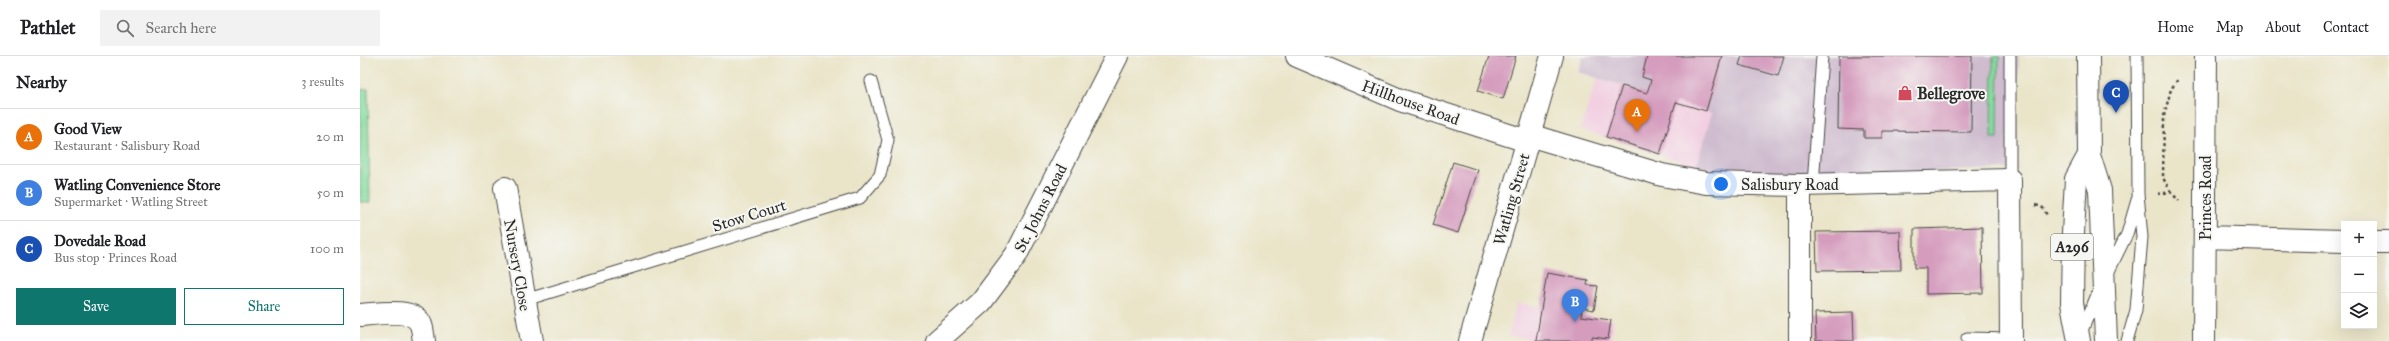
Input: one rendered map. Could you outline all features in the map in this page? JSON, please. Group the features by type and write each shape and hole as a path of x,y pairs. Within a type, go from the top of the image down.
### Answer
{"street":[{"name":"St. Johns Road","path":"937,341 981,302 1016,255 1117,56"},
{"name":"Hillhouse Road","path":"1296,56 1400,100 1528,138"},
{"name":"Watling Street","path":"1470,341 1552,56"},
{"name":"A296","path":"2088,56 2089,155 2100,190 2106,341"},
{"name":"Princes Road","path":"2204,341 2206,60"},
{"name":"Salisbury Road","path":"1528,138 1680,180 1720,184 1807,185 2010,180"},
{"name":"A296","path":"2079,341 2072,303 2073,233 2076,179 2089,155"},
{"path":"2010,180 2011,340"},
{"path":"1800,341 1807,185"},
{"name":"Nursery Close","path":"505,188 532,341"},
{"path":"2205,238 2341,241"},
{"path":"2377,242 2389,242"},
{"path":"360,315 406,313 415,317 421,324 424,341"}],"lane":[{"path":"1807,185 1822,56"},
{"path":"2010,56 2010,180"},
{"path":"2127,341 2136,310 2142,237 2138,194 2137,56"},
{"name":"Stow Court","path":"525,300 860,198 880,175 888,140 871,81"},
{"path":"2079,341 2087,316 2127,234 2138,194"},
{"path":"1967,338 2011,340"}],"path":[{"path":"2171,192 2163,178 2164,116 2167,102 2171,89 2184,73 2206,60"},
{"path":"2010,180 2021,198 2043,208 2057,233 2073,233"}],"shaded area":[{"path":"1583,56 2019,56 2017,169 1734,177 1696,166 1712,113 1578,72"},
{"path":"1597,78 1713,113 1696,166 1580,129"},
{"path":"1517,303 1614,320 1611,341 1544,341 1508,336"}],"green space":[{"path":"1993,56 1999,56 1998,138 1992,138"},
{"path":"368,89 370,203 360,202 360,90"}],"building":[{"path":"1489,56 1516,56 1503,99 1478,91"},
{"path":"1647,56 1722,56 1706,111 1676,102 1660,154 1606,137 1622,86 1647,93 1651,80 1642,77"},
{"path":"1742,56 1784,56 1778,76 1739,65"},
{"name":"Bellegrove","path":"1839,56 1972,56 1971,132 1882,131 1882,138 1864,138 1864,130 1838,129"},
{"path":"1453,162 1478,170 1458,233 1433,225"},
{"path":"1982,227 1983,293 1926,294 1926,268 1914,268 1914,229"},
{"path":"1900,231 1901,270 1817,271 1816,232"},
{"path":"1547,273 1588,280 1587,285 1598,286 1594,310 1582,308 1581,316 1611,320 1608,339 1592,337 1592,341 1536,341"},
{"path":"1853,312 1854,341 1816,341 1815,313"}],"place":[{"name":"Bellegrove","path":"1905,93"},
{"name":"Dovedale Road","path":"2116,113"},
{"name":"Good View","path":"1637,132"},
{"name":"Watling Convenience Store","path":"1575,322"}]}
